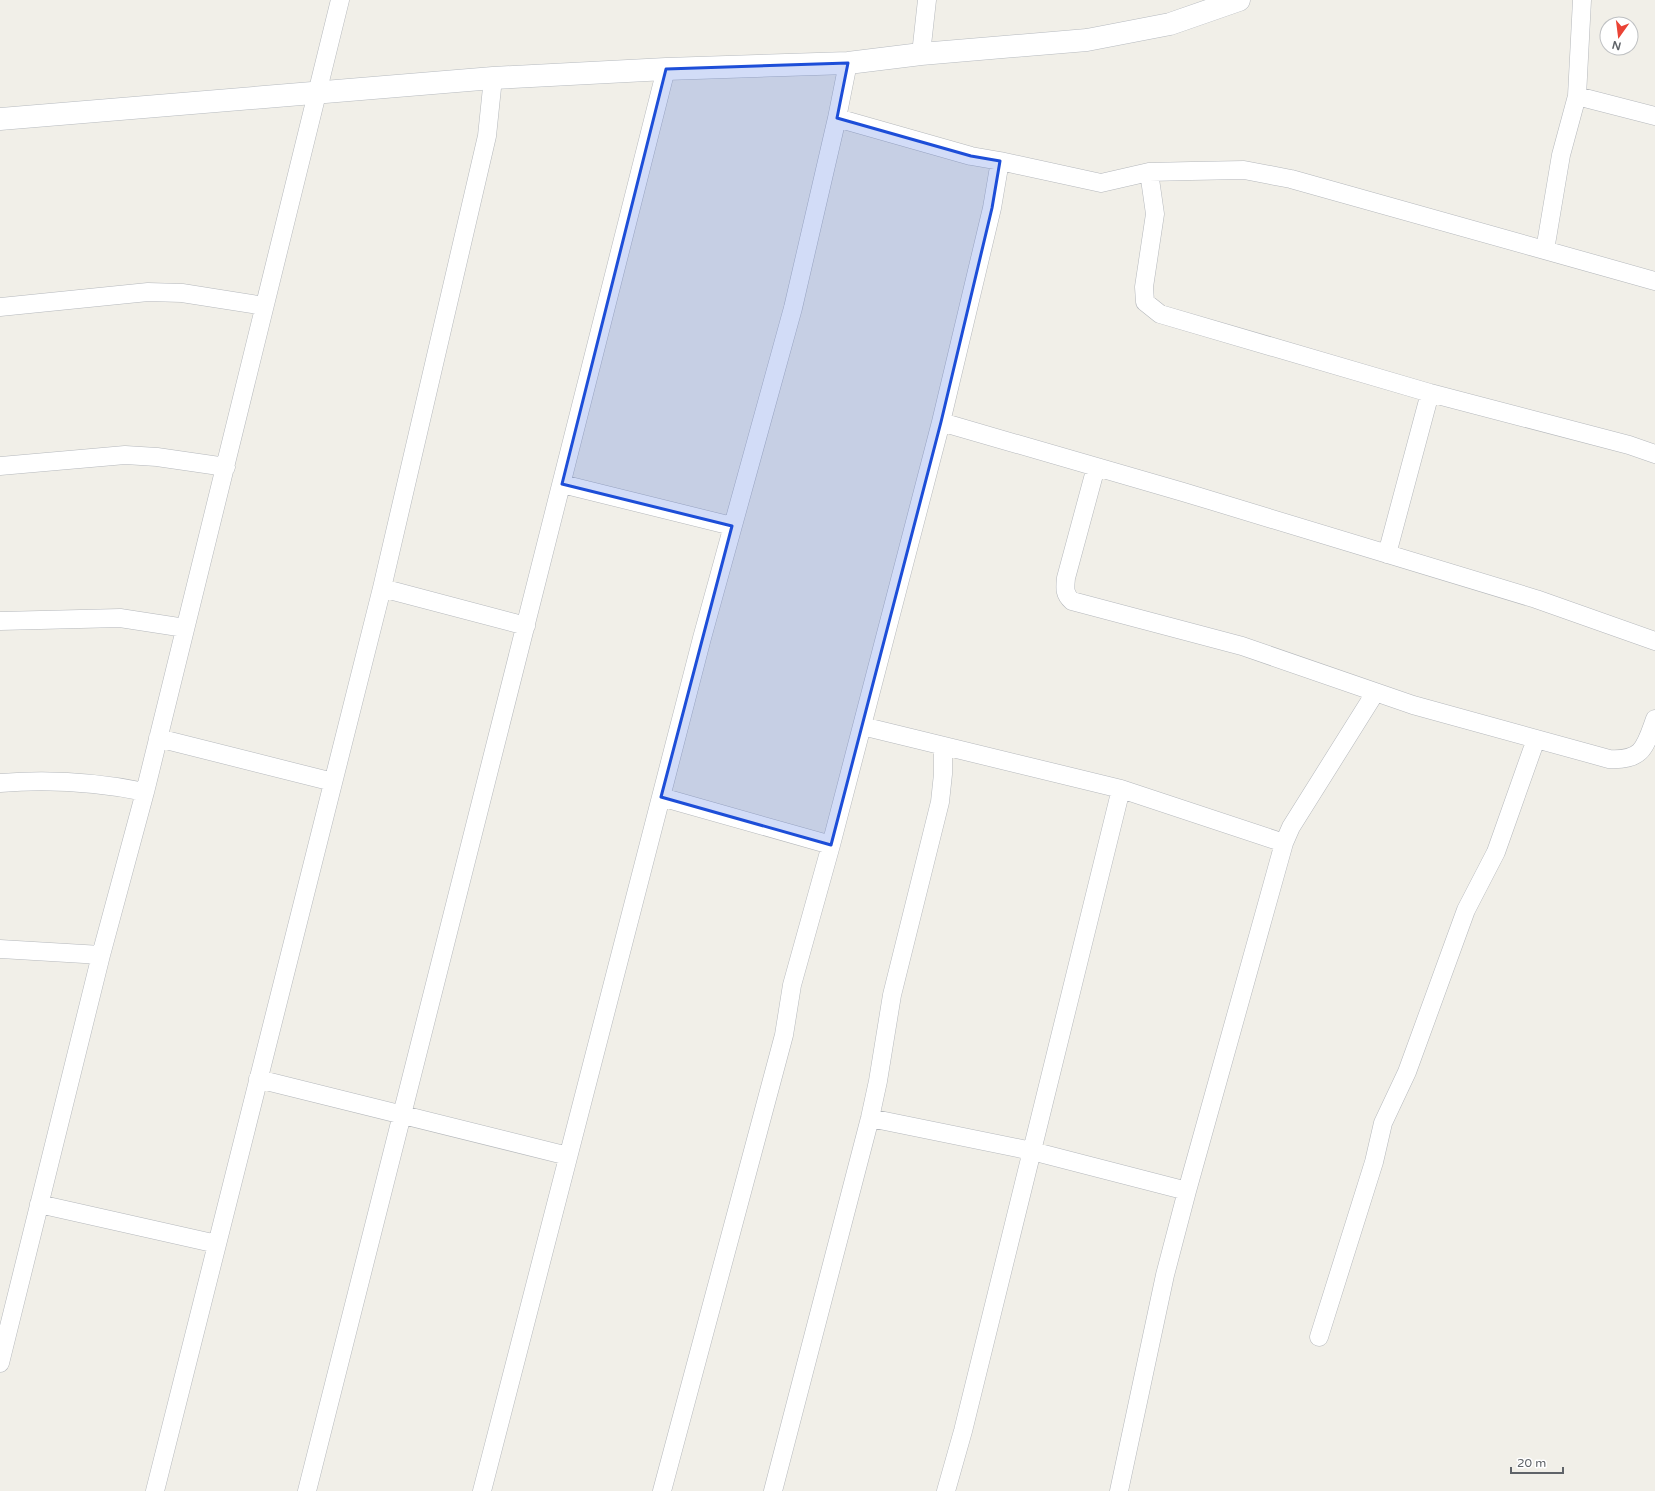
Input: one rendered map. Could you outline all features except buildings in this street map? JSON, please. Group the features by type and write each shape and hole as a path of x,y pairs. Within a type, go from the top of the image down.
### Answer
{"main road":[{"path":"0,119 493,78 666,69 848,63 920,54 1087,40 1170,24 1239,0"}],"street":[{"path":"0,1363 101,955 145,792 340,0"},
{"path":"920,54 928,0"},
{"path":"1545,250 1561,155 1577,96 1582,0"},
{"path":"482,1491 732,526 793,308 837,118 848,63"},
{"path":"307,1491 666,69"},
{"path":"155,1491 382,588 487,136 493,78"},
{"path":"1577,96 1655,116"},
{"path":"837,118 971,156 1102,183 1149,172 1244,170 1291,179 1655,281"},
{"path":"662,1491 784,1035 792,984 831,844 941,422 992,208 1000,161"},
{"path":"1149,172 1155,214 1144,287 1145,302 1160,314 1430,393 1628,445 1655,454"},
{"path":"0,307 148,292 182,293 264,306"},
{"path":"1387,554 1430,393"},
{"path":"941,422 1536,599 1655,641"},
{"path":"0,466 125,455 157,456 226,467"},
{"path":"1096,467 1066,578 1065,591 1072,601 1242,646 1413,705 1609,759 1623,760 1637,756 1646,744 1655,719"},
{"path":"562,484 732,526"},
{"path":"382,588 526,626"},
{"path":"0,621 120,618 185,628"},
{"path":"1119,1491 1165,1275 1186,1191 1284,843 1291,827 1375,693"},
{"path":"862,726 1121,789 1284,843"},
{"path":"158,738 333,782"},
{"path":"1319,1337 1374,1162 1383,1123 1407,1072 1466,910 1496,852 1536,739"},
{"path":"773,1491 870,1118 878,1081 892,995 940,802 943,774 943,746"},
{"path":"0,783 51,780 111,784 145,792"},
{"path":"946,1491 963,1431 1121,789"},
{"path":"661,797 831,844"},
{"path":"0,948 101,955"},
{"path":"258,1079 568,1156"},
{"path":"870,1118 1032,1150 1186,1191"},
{"path":"39,1204 217,1244"}],"highlighted area":[{"path":"848,63 837,118 971,156 1000,161 992,208 941,422 831,845 661,797 732,526 562,484 666,69"}]}
